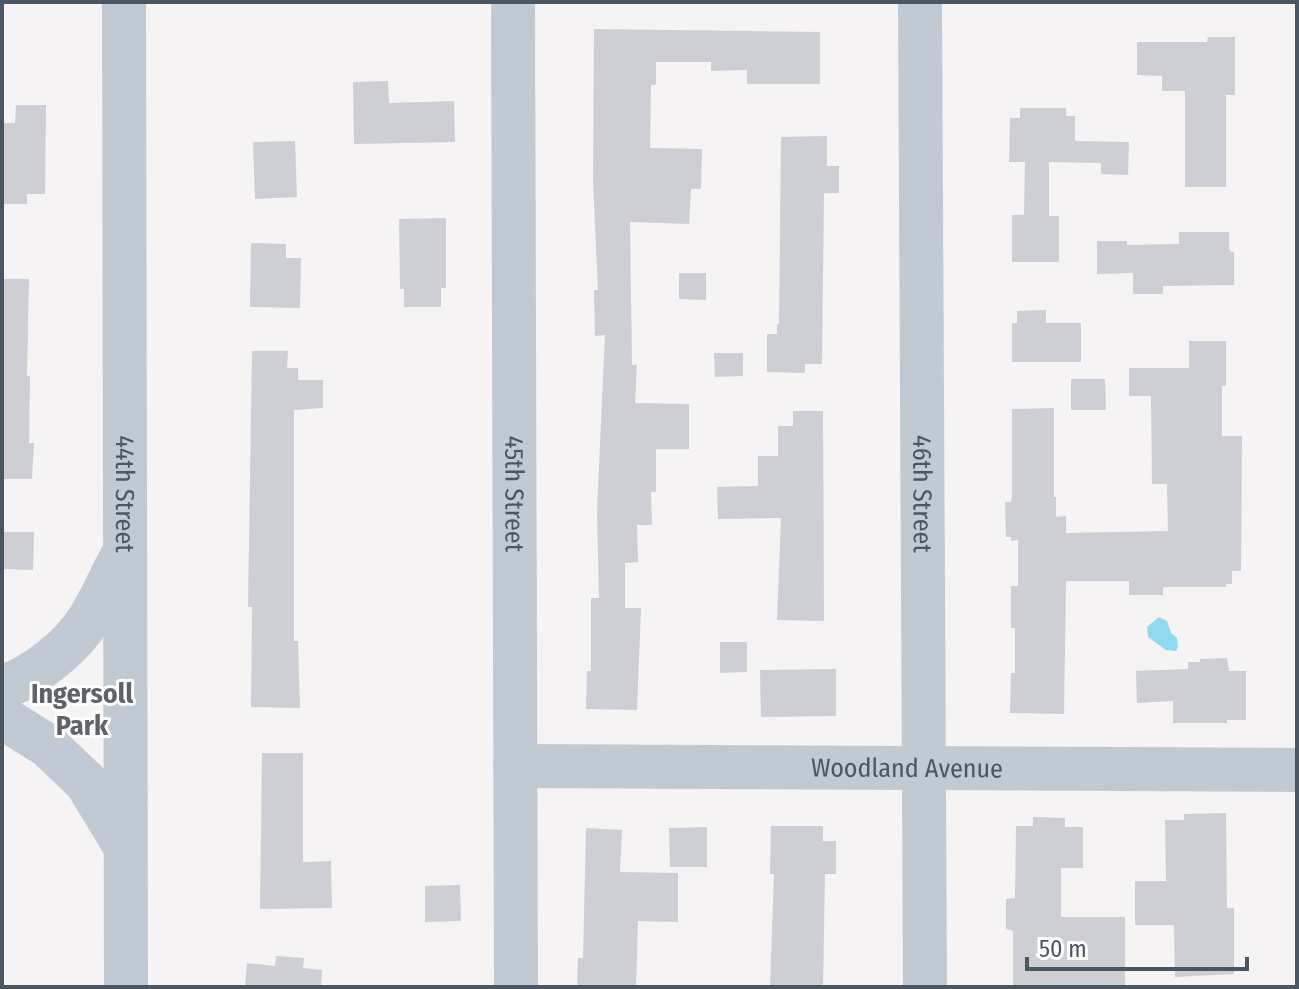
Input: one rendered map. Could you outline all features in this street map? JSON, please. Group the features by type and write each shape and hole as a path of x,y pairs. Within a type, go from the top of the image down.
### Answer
{"street":[{"name":"44th Street","path":"124,2 126,987"},
{"name":"45th Street","path":"513,2 516,987"},
{"name":"46th Street","path":"920,2 925,987"},
{"path":"2,687 13,684 49,662 88,622 125,549"},
{"path":"2,717 48,746 86,782 126,847"},
{"name":"Woodland Avenue","path":"515,766 1297,770"}],"water":[{"path":"1159,617 1167,621 1171,633 1177,638 1176,651 1166,650 1148,637 1147,627"}],"building":[{"path":"594,29 820,32 820,84 747,84 747,70 711,71 711,62 656,62 656,85 651,85 650,148 702,149 701,189 691,189 689,224 630,222 632,365 637,365 635,403 689,404 689,449 656,449 656,492 651,492 652,525 637,525 638,562 625,563 625,608 641,608 637,710 586,709 587,671 591,671 591,598 599,598 597,511 605,335 595,336 594,290 598,290 593,181"},
{"path":"1208,37 1235,37 1235,95 1226,95 1226,187 1185,187 1185,91 1162,91 1162,76 1137,75 1137,42 1207,42"},
{"path":"388,81 389,103 454,101 455,142 354,144 353,82"},
{"path":"16,105 46,105 45,194 27,194 27,204 2,204 2,123 15,123"},
{"path":"1020,108 1066,108 1066,116 1075,116 1075,141 1129,142 1128,175 1101,174 1101,163 1049,162 1049,216 1059,216 1059,262 1012,262 1012,215 1024,215 1025,162 1009,162 1010,118 1020,118"},
{"path":"827,136 827,166 839,166 839,193 824,193 822,364 805,364 805,373 767,372 767,334 777,334 779,324 781,137"},
{"path":"295,141 297,197 255,199 253,142"},
{"path":"446,218 446,288 441,288 441,307 404,307 404,289 400,289 399,219"},
{"path":"1179,232 1229,232 1229,248 1234,252 1234,285 1163,286 1163,294 1133,294 1133,273 1097,274 1097,241 1127,241 1127,245 1179,244"},
{"path":"251,243 286,244 286,258 301,258 300,308 250,307"},
{"path":"679,273 706,273 706,300 679,299"},
{"path":"2,279 29,279 27,376 30,376 29,443 34,443 32,479 2,479"},
{"path":"1046,310 1046,323 1081,323 1081,362 1012,362 1012,323 1017,323 1017,311"},
{"path":"1189,341 1226,341 1222,436 1242,436 1241,571 1232,571 1232,584 1226,584 1226,587 1163,587 1163,595 1129,595 1129,581 1066,581 1064,714 1010,713 1011,673 1015,673 1011,586 1018,586 1018,540 1011,541 1011,537 1006,537 1005,502 1011,502 1012,497 1012,409 1054,408 1054,497 1056,517 1066,516 1066,533 1168,531 1167,484 1152,484 1151,396 1129,396 1129,368 1189,368"},
{"path":"252,351 288,351 287,368 298,368 298,380 323,380 323,408 294,410 294,641 298,641 300,708 251,707 252,607 248,607"},
{"path":"714,353 743,353 743,376 715,377"},
{"path":"1071,379 1105,379 1106,410 1071,410"},
{"path":"793,411 823,411 824,621 777,620 781,518 718,519 717,487 758,486 758,456 778,456 778,426 793,426"},
{"path":"2,532 34,532 33,570 2,569"},
{"path":"720,642 747,642 747,672 720,673"},
{"path":"1227,658 1229,671 1246,671 1246,720 1173,723 1173,701 1137,703 1136,671 1188,669 1188,662"},
{"path":"836,669 836,716 761,717 760,670"},
{"path":"262,753 303,753 303,862 331,861 332,908 260,909"},
{"path":"1226,813 1227,908 1234,908 1234,974 1175,977 1174,925 1135,925 1135,881 1166,881 1165,820 1184,820 1184,814"},
{"path":"1033,817 1065,818 1065,827 1083,827 1083,868 1061,868 1061,917 1125,917 1125,987 1013,987 1013,931 1006,929 1006,899 1015,898 1016,826 1033,826"},
{"path":"771,826 823,826 823,841 836,841 836,874 825,874 823,987 770,987 774,874 770,874"},
{"path":"707,827 707,867 670,867 669,828"},
{"path":"586,828 622,830 620,872 678,873 678,922 638,921 636,987 577,987 578,958 583,958"},
{"path":"460,885 461,921 425,922 425,886"},
{"path":"276,956 304,958 303,968 322,970 321,987 245,987 247,963 275,966"}],"district":[{"name":"Ingersoll Park","path":"82,709"}]}
